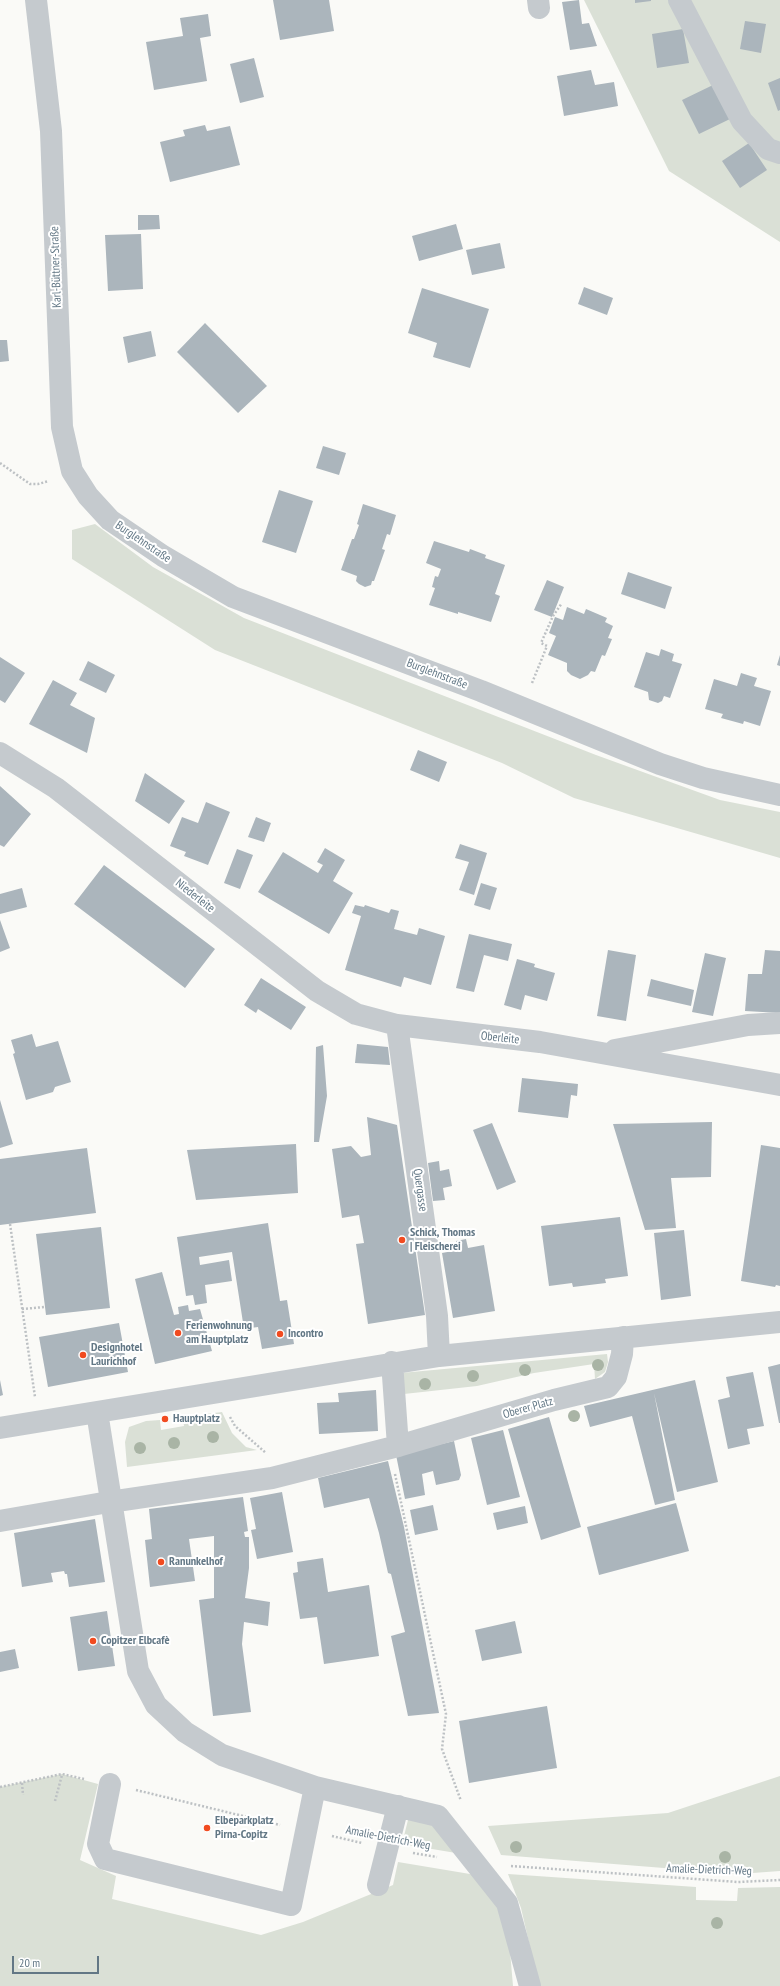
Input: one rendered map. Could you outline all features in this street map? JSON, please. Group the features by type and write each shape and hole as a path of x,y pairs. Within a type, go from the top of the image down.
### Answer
{"street":[{"name":"Karl-Büttner-Straße","path":"36,0 50,131 62,427 72,471 88,496 110,520"},
{"path":"679,0 742,121 768,148 780,153"},
{"name":"Burglehnstraße","path":"110,520 163,556 233,597 524,708 660,764 696,776 780,795"},
{"name":"Niederleite","path":"0,753 56,788 317,991 356,1014 397,1025"},
{"name":"Oberleite","path":"602,1052 748,1025 780,1024"},
{"name":"Oberleite","path":"397,1025 540,1042 780,1085"},
{"name":"Quergasse","path":"397,1025 437,1316 439,1356"},
{"path":"0,1428 392,1362 780,1322"},
{"name":"Oberer Platz","path":"393,1447 554,1400 608,1387 616,1377 622,1354 623,1337"},
{"path":"0,1521 112,1502 272,1478 393,1447 392,1362"},
{"path":"97,1412 138,1671 156,1705 185,1732 222,1755 315,1787 438,1816 507,1903 530,1986"},
{"path":"110,1784 98,1844 105,1859 291,1905 315,1787"},
{"path":"378,1885 398,1806"}],"path":[{"path":"0,463 30,484 38,484"},
{"path":"524,708 547,646 541,643 553,616 562,602"},
{"path":"10,1224 36,1403"},
{"path":"22,1310 45,1307"},
{"path":"224,1391 227,1411 235,1426 267,1454"},
{"path":"393,1447 410,1539 446,1714 442,1749"},
{"path":"54,1801 62,1774"},
{"name":"Amalie-Dietrich-Weg","path":"0,1787 62,1774 306,1831 475,1864 724,1881 780,1880"},
{"path":"22,1783 23,1795"}],"shaded area":[{"path":"584,0 780,0 780,242 669,171"},
{"path":"95,524 153,567 244,618 596,755 720,800 780,812 780,858 574,798 502,763 215,650 72,559 72,530"},
{"path":"607,1354 608,1362 605,1372 595,1379 594,1364 534,1373 477,1386 404,1394 401,1373"},
{"path":"222,1412 232,1433 246,1447 257,1450 127,1467 125,1442 129,1427 146,1421 160,1420 161,1430 184,1426 183,1417"},
{"path":"62,1774 98,1784 80,1860 116,1876 112,1899 261,1935 303,1922 393,1885 398,1862 476,1875 498,1908 510,1951 513,1986 0,1986 0,1787"},
{"path":"780,1776 780,1871 739,1874 501,1855 488,1826 668,1813"},
{"path":"410,1812 431,1816 456,1853 402,1844"},
{"path":"508,1874 696,1887 696,1900 737,1901 738,1888 780,1887 780,1986 539,1986 521,1908"}],"building":[{"path":"273,0 329,0 334,31 280,40"},
{"path":"579,0 582,24 589,23 597,46 570,50 562,2"},
{"path":"635,0 651,0 651,1 635,3"},
{"path":"208,14 211,36 200,38 207,81 154,90 146,42 183,36 180,18"},
{"path":"745,21 766,24 761,53 740,49"},
{"path":"683,29 689,63 657,68 652,34"},
{"path":"254,58 264,97 240,103 230,64"},
{"path":"591,70 595,85 614,82 618,106 564,116 557,76"},
{"path":"780,78 780,110 778,111 768,83"},
{"path":"713,85 730,119 699,134 682,100"},
{"path":"205,125 207,131 230,126 240,165 170,182 160,142 185,136 183,130"},
{"path":"749,143 767,170 740,188 722,161"},
{"path":"138,215 159,215 160,229 138,230"},
{"path":"456,224 463,249 419,261 412,236"},
{"path":"141,234 143,289 108,291 105,235"},
{"path":"500,243 505,268 472,275 466,250"},
{"path":"584,287 613,298 607,315 578,304"},
{"path":"422,288 489,309 470,368 433,357 437,343 408,333"},
{"path":"205,323 267,386 238,413 177,352"},
{"path":"151,331 156,356 128,363 123,337"},
{"path":"0,340 7,340 9,361 0,362"},
{"path":"323,446 346,453 339,475 316,468"},
{"path":"279,490 313,501 296,553 262,542"},
{"path":"363,504 396,515 390,535 387,534 382,549 385,550 374,581 372,581 371,585 365,587 356,581 357,576 341,570 352,539 354,539 359,525 357,524"},
{"path":"434,541 469,552 470,549 486,555 485,558 505,565 495,594 500,596 491,622 429,605 435,588 432,587 435,576 438,577 441,569 426,563"},
{"path":"628,572 672,587 665,609 621,594"},
{"path":"547,580 564,587 552,617 534,610"},
{"path":"567,607 584,614 586,609 607,618 605,622 613,626 608,638 612,639 605,656 602,655 595,672 591,671 588,675 580,679 571,675 567,671 567,663 548,655 556,636 549,633 555,617 563,620"},
{"path":"661,649 674,654 672,661 682,664 670,698 664,696 662,701 658,703 649,700 648,692 634,687 646,652 659,656"},
{"path":"780,655 780,666 777,665"},
{"path":"0,657 25,673 5,703 0,700"},
{"path":"88,661 115,675 106,693 79,680"},
{"path":"741,673 757,678 754,686 771,691 760,726 744,721 743,724 721,718 723,714 705,709 714,679 737,686"},
{"path":"53,680 77,693 70,705 95,718 87,753 29,724"},
{"path":"418,750 447,762 439,782 410,770"},
{"path":"145,773 185,801 169,824 135,801"},
{"path":"0,786 31,814 4,847 0,845"},
{"path":"206,802 230,812 208,865 184,856 186,852 170,846 182,817 198,823"},
{"path":"256,817 271,823 264,842 248,837"},
{"path":"460,844 487,853 474,895 459,890 469,862 455,858"},
{"path":"325,848 345,860 333,881 353,893 329,934 258,892 283,852 318,873 323,865 317,862"},
{"path":"237,849 253,855 240,889 224,883"},
{"path":"104,865 215,949 185,988 74,904"},
{"path":"481,883 497,888 490,910 474,905"},
{"path":"22,888 27,907 0,914 0,894"},
{"path":"355,905 364,907 365,905 389,913 391,909 399,911 394,929 417,935 419,928 445,936 431,985 404,977 401,987 345,970 361,916 352,913"},
{"path":"0,920 10,948 0,952"},
{"path":"469,934 512,944 508,961 484,955 474,992 456,988"},
{"path":"608,950 636,955 626,1021 597,1016"},
{"path":"765,950 780,951 780,1013 745,1011 748,974 762,974"},
{"path":"705,953 726,958 713,1016 692,1012"},
{"path":"517,959 535,964 534,967 555,973 547,1001 525,995 521,1010 504,1005"},
{"path":"261,978 306,1007 291,1030 258,1009 256,1013 244,1005"},
{"path":"651,979 694,990 691,1006 647,996"},
{"path":"32,1034 36,1047 58,1041 71,1082 55,1087 53,1092 26,1100 13,1054 15,1053 11,1040"},
{"path":"357,1044 388,1047 390,1065 355,1063"},
{"path":"323,1045 327,1096 319,1142 314,1142 316,1047"},
{"path":"522,1078 578,1084 577,1096 571,1095 568,1118 518,1112"},
{"path":"0,1100 13,1144 0,1148"},
{"path":"367,1117 397,1125 425,1315 368,1324 356,1244 364,1243 359,1215 342,1218 332,1149 351,1146 361,1157 371,1155"},
{"path":"712,1122 711,1177 671,1178 676,1228 645,1230 613,1124"},
{"path":"492,1123 516,1182 497,1190 473,1130"},
{"path":"296,1144 298,1193 196,1200 187,1150"},
{"path":"761,1145 780,1148 780,1286 776,1285 775,1287 741,1281"},
{"path":"87,1148 96,1213 0,1225 0,1159"},
{"path":"439,1161 440,1171 449,1169 452,1186 443,1188 445,1200 433,1201 428,1163"},
{"path":"620,1217 628,1276 605,1279 606,1283 573,1287 572,1283 549,1286 541,1226"},
{"path":"268,1223 280,1301 287,1300 294,1344 262,1349 258,1327 244,1329 232,1252 199,1257 200,1265 229,1260 232,1281 205,1285 207,1303 195,1305 193,1295 186,1296 177,1237"},
{"path":"101,1227 110,1308 46,1315 36,1234"},
{"path":"684,1230 691,1296 661,1300 654,1233"},
{"path":"466,1239 468,1248 484,1245 495,1311 453,1318 442,1253 458,1250 456,1241"},
{"name":"Ferienwohnung am Hauptplatz","path":"162,1272 174,1315 179,1314 178,1307 188,1305 189,1311 200,1309 212,1351 155,1364 135,1279"},
{"name":"Designhotel Laurichhof","path":"119,1323 128,1372 48,1387 39,1337"},
{"path":"780,1364 780,1423 779,1423 768,1367"},
{"path":"753,1372 764,1426 747,1429 750,1444 728,1449 718,1400 730,1397 726,1377"},
{"path":"0,1380 3,1395 0,1396"},
{"path":"695,1380 718,1482 677,1492 654,1393 675,1500 655,1505 632,1416 590,1427 584,1406"},
{"path":"376,1390 378,1431 319,1434 317,1403 339,1402 338,1393"},
{"path":"549,1417 581,1527 541,1540 508,1429"},
{"path":"503,1430 520,1497 487,1505 471,1438"},
{"path":"454,1441 461,1475 459,1480 436,1485 433,1471 422,1474 425,1495 405,1499 396,1455"},
{"path":"388,1461 404,1527 439,1713 408,1716 391,1636 405,1632 391,1574 388,1573 369,1498 324,1508 318,1478"},
{"path":"282,1492 293,1552 257,1559 251,1530 256,1529 250,1498"},
{"path":"243,1497 248,1531 244,1532 245,1537 249,1537 249,1568 245,1598 270,1602 268,1626 244,1622 242,1644 251,1712 213,1716 199,1600 214,1598 214,1536 189,1539 195,1581 150,1587 145,1540 152,1539 149,1509"},
{"path":"676,1503 689,1551 599,1575 587,1527"},
{"path":"433,1505 438,1530 415,1535 410,1510"},
{"path":"525,1506 528,1523 497,1530 493,1513"},
{"path":"95,1519 105,1582 69,1587 67,1574 65,1574 64,1571 51,1573 53,1582 22,1587 14,1533"},
{"path":"323,1558 328,1592 369,1585 379,1656 324,1664 317,1617 300,1619 293,1573 298,1572 297,1562"},
{"name":"Copitzer Elbcafè","path":"107,1611 115,1666 78,1671 70,1617"},
{"path":"515,1621 522,1653 482,1661 475,1630"},
{"path":"15,1649 19,1668 0,1672 0,1652"},
{"path":"547,1706 557,1768 469,1783 459,1721"}],"place":[{"name":"Schick, Thomas | Fleischerei","path":"402,1240"},
{"name":"Ferienwohnung am Hauptplatz","path":"178,1333"},
{"name":"Incontro","path":"280,1334"},
{"name":"Designhotel Laurichhof","path":"83,1355"},
{"name":"Hauptplatz","path":"165,1419"},
{"name":"Ranunkelhof","path":"161,1562"},
{"name":"Copitzer Elbcafè","path":"93,1641"},
{"name":"Elbeparkplatz Pirna-Copitz","path":"207,1828"}]}
